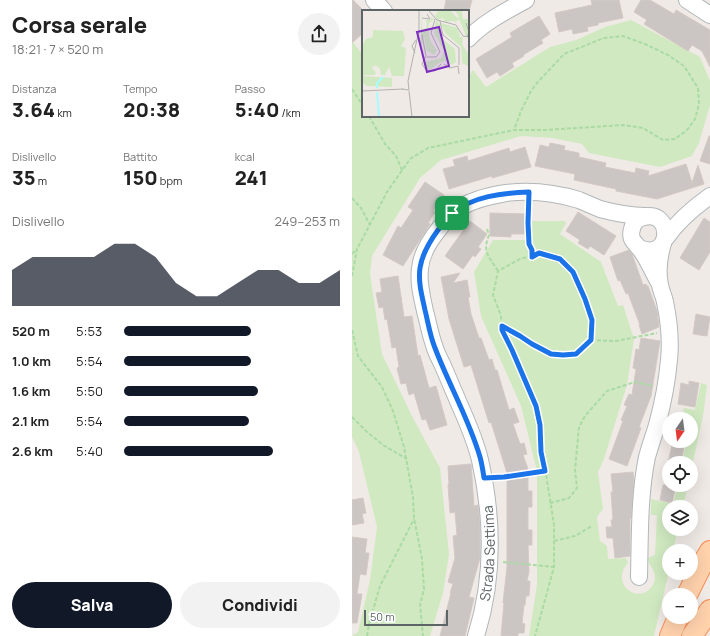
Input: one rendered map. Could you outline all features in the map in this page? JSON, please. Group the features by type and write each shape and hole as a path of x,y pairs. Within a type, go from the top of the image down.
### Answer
{"main road":[{"path":"690,588 710,551"},
{"path":"692,636 710,610"},
{"path":"670,636 675,624"}],"street":[{"path":"374,0 383,10"},
{"path":"469,38 474,32 498,16 526,0"},
{"path":"687,0 710,15"},
{"name":"Strada Settima","path":"476,636 484,605 490,561 489,521 486,489 480,457 434,347 419,278 422,258 434,236 452,213 472,202 506,193 529,192 554,194 579,200 601,209 631,216 650,217 695,207"},
{"name":"Strada Settima","path":"601,209 644,250 650,251 659,247 672,229 695,207 710,196"},
{"path":"635,241 634,225 640,218 650,217 663,223 666,233 664,240"},
{"name":"Strada Settima","path":"639,577 644,475 666,389 669,358 669,331 665,301 658,270 659,255 664,240"},
{"name":"Strada Settima","path":"635,241 660,284"}],"path":[{"path":"352,254 357,249 387,192 402,170 410,159 428,148 514,130 545,130 623,125 643,128 663,140 675,139 687,130 695,119 699,104 698,88 684,66 668,56 645,44 623,36 604,38 564,54 536,83 521,111 514,130"},
{"path":"352,89 362,104"},
{"path":"370,117 385,144 396,156 402,170"},
{"path":"529,192 528,223 529,244 532,250 532,257"},
{"path":"352,198 361,208 370,225"},
{"path":"487,229 489,235 486,244 487,254 498,271 494,295 502,330 536,406 540,425 541,452 554,525 554,567 535,636"},
{"path":"352,276 357,249"},
{"path":"498,271 522,258 532,257 539,253 560,259 573,272 585,299 592,320 591,340 576,354 563,355 551,354 502,326"},
{"path":"352,330 358,356 382,387 393,411 407,459 413,497 414,518 422,559 424,589 420,605 423,636"},
{"path":"591,340 616,341 669,331"},
{"path":"550,503 569,498 577,488 575,470 579,427 585,416 607,391 635,382 666,389"},
{"path":"352,417 383,445 407,459"},
{"path":"484,478 504,477 545,471"},
{"path":"367,636 380,586 414,518"},
{"path":"554,541 575,536 592,526"},
{"path":"490,561 554,567"}],"green space":[{"path":"631,20 700,57 710,81 710,105 699,143 692,156 660,167 589,153 582,144 552,138 521,136 441,160 420,178 372,256 370,274 382,354 412,416 440,468 449,554 443,593 430,636 352,636 358,632 370,580 377,527 359,452 352,437 352,41 362,54 362,117 469,117 469,76 473,70 486,87 550,47 576,40 605,27"},
{"path":"532,221 565,221 566,223 560,234 601,262 618,306 623,305 634,339 627,385 604,459 598,472 603,509 597,517 600,541 607,546 608,559 626,558 628,563 623,571 622,578 624,585 628,590 640,594 646,592 655,580 655,574 648,558 655,555 657,515 651,515 651,499 662,502 662,536 676,536 675,544 662,544 662,580 667,580 665,588 662,588 662,601 654,636 529,636 537,585 537,471 521,406 481,316 474,272 493,240 531,240"},
{"path":"701,383 707,385 698,439 698,412 683,412 684,408 695,410"},
{"path":"685,448 696,448 694,456 683,456"},
{"path":"676,492 686,492 685,500 674,500"}],"building":[{"path":"353,0 363,10 362,34 352,43"},
{"path":"446,0 472,0 469,11 444,10"},
{"path":"591,0 619,0 623,18 598,23 598,25 587,27 588,31 573,34 572,29 559,32 555,13 592,5"},
{"path":"641,0 650,0 674,14 676,10 710,30 710,67 702,51 692,45 688,51 644,24 647,20 634,12"},
{"path":"539,16 550,34 541,40 543,43 512,63 514,67 500,76 497,72 487,78 476,59 512,37 510,33"},
{"path":"710,136 710,164 700,161"},
{"path":"550,143 565,146 564,150 579,153 579,157 606,163 605,167 635,173 636,168 649,171 648,176 686,164 692,183 698,165 704,184 657,199 616,191 616,189 574,180 575,174 535,166 540,145 549,147"},
{"path":"525,147 531,167 492,178 492,176 449,189 443,169 455,166 453,160 467,156 468,161 509,148 510,152"},
{"path":"425,182 444,195 433,211 435,212 428,223 430,224 403,266 383,255 398,226 401,228 413,210 408,207"},
{"path":"578,212 616,236 604,255 590,246 588,249 578,243 580,240 566,231"},
{"path":"490,213 527,214 527,234 511,234 511,237 490,236"},
{"path":"704,218 710,222 710,252 699,270 680,258"},
{"path":"470,221 487,234 478,247 481,249 475,257 473,255 463,269 445,256"},
{"path":"629,250 632,254 643,285 646,284 648,286 657,311 659,327 642,334 628,293 626,294 620,280 618,281 610,257"},
{"path":"460,273 453,283 467,280 471,314 479,338 481,338 489,360 492,359 495,370 497,370 509,410 514,408 519,422 513,424 520,444 524,443 527,454 523,455 528,469 528,491 532,491 532,507 528,507 528,530 532,530 532,545 528,545 529,571 527,581 530,581 529,596 526,596 524,605 522,623 525,624 524,633 518,633 518,636 501,636 507,567 507,473 491,422 489,423 471,365 464,367 449,319 441,277"},
{"path":"398,276 404,317 412,316 418,356 420,355 429,388 436,386 447,425 430,430 426,419 422,420 414,393 409,395 406,383 401,384 397,368 399,367 396,347 392,348 387,319 385,320 383,307 379,308 376,293 382,292 380,279"},
{"path":"696,314 710,317 707,336 693,334"},
{"path":"641,338 660,341 651,396 639,427 641,428 627,466 609,459 623,421 621,420 627,406 624,405 629,394 632,395 636,369 633,368 636,349 639,350"},
{"path":"689,381 699,383 695,407 678,404 681,383 689,385"},
{"path":"671,448 684,448 682,456 670,456"},
{"path":"471,464 474,506 478,505 480,527 480,558 469,597 474,598 465,636 440,636 453,584 448,582 455,558 453,536 457,535 455,512 450,513 448,466"},
{"path":"633,472 634,479 630,518 630,556 615,558 613,538 607,538 606,527 612,527 611,520 613,520 611,492 613,492 611,474"},
{"path":"662,490 662,492 674,492 673,500 660,500"},
{"path":"363,498 366,513 362,514 364,523 352,525 352,500"},
{"path":"352,537 367,539 365,553 369,553 366,575 360,574 357,594 362,594 357,623 352,623"}],"route":[{"path":"529,192 528,223 529,244 532,250 532,257 539,253 560,259 573,272 585,299 592,320 591,340 576,354 551,354 502,326 502,330 536,406 540,425 541,452 545,471 504,477 484,478 480,457 434,347 422,297 419,278 420,268 422,258 428,246 442,224 452,213 461,207 487,197 506,193 529,192"}]}
